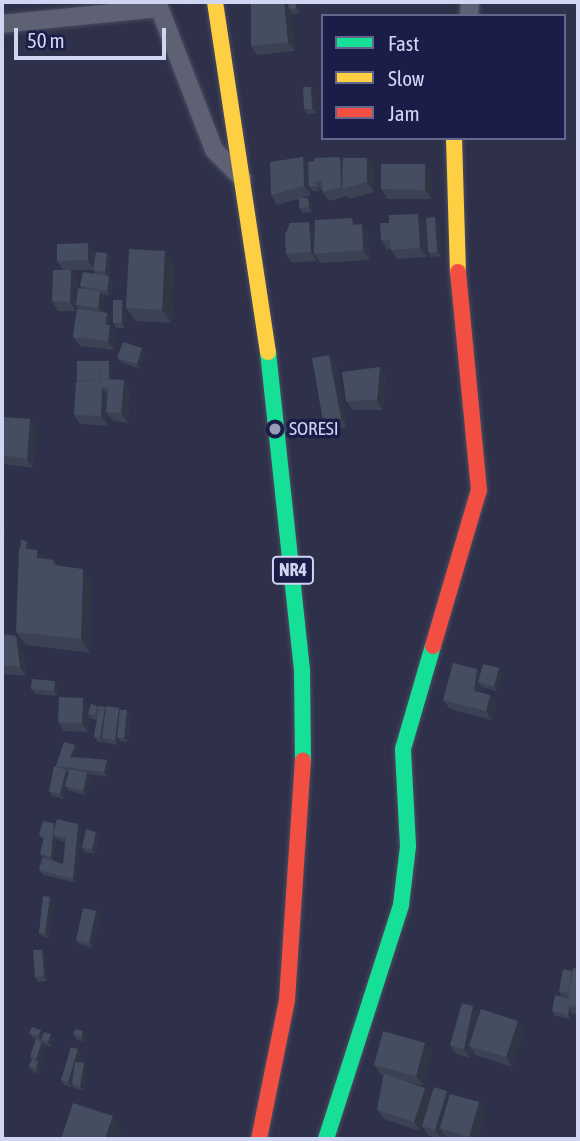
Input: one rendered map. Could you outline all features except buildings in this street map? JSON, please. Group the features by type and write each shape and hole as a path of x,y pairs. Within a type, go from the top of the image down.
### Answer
{"main road":[{"name":"NR4","path":"215,2 278,417 302,670 303,784 287,1000 260,1139"},
{"path":"326,1139 401,905 408,846 403,749 479,490 452,216 454,140"}],"street":[{"path":"2,24 158,5 214,150 242,178"}],"traffic: fast":[{"path":"268,352 302,670 303,761"},
{"path":"326,1139 401,905 408,846 403,749 433,646"}],"traffic: slow":[{"path":"215,2 268,352"},
{"path":"454,140 458,272"}],"traffic: jam":[{"path":"433,646 479,490 458,272"},
{"path":"259,1139 287,1000 303,761"}],"place":[{"name":"SORESI","path":"275,429"}]}
